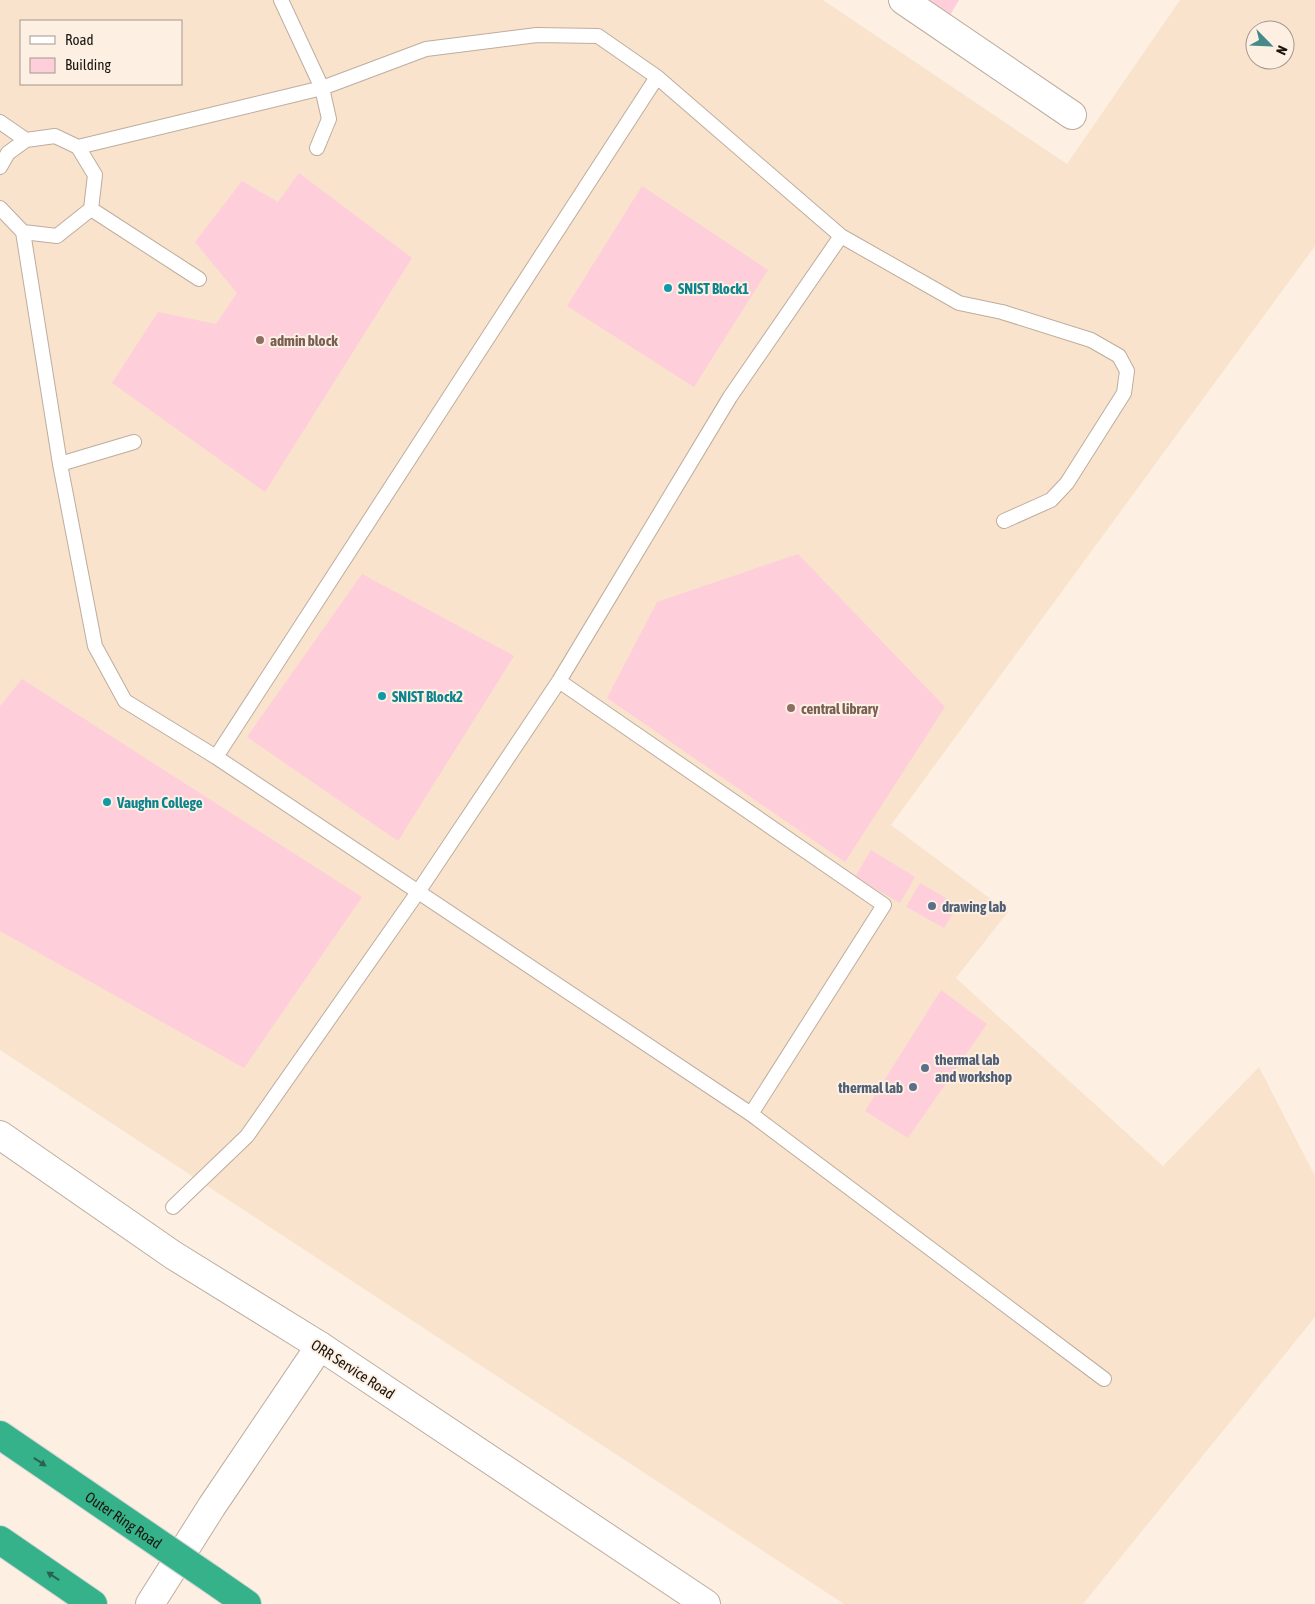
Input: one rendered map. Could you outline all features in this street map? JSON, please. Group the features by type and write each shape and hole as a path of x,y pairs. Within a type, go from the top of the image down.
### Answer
{"highway":[{"name":"Outer Ring Road","path":"0,1435 247,1604"},
{"path":"0,1540 93,1604"}],"main road":[{"path":"903,0 1072,115"},
{"name":"ORR Service Road","path":"0,1135 173,1255 320,1346 706,1604"},
{"path":"150,1604 212,1506 320,1346"}],"lane":[{"path":"281,0 322,88 330,119 317,148"},
{"path":"78,148 322,88 426,48 537,35 598,36 657,77 841,236 959,302 1002,312 1091,340 1118,356 1127,370 1124,392 1067,483 1051,500 1004,521"},
{"path":"216,757 657,77"},
{"path":"0,122 26,140"},
{"path":"0,167 8,153 26,140 54,136 78,148 95,175 91,209 57,236 22,232"},
{"path":"0,208 22,232 60,464 95,646 125,701 216,757 751,1114 1104,1379"},
{"path":"91,209 199,279"},
{"path":"173,1207 247,1136 418,892 559,681 730,397 841,236"},
{"path":"60,464 134,442"},
{"path":"559,681 884,905 751,1114"}],"shaded area":[{"path":"0,0 823,0 1067,164 1180,0 1315,0 1315,246 891,825 1008,912 956,978 1163,1166 1259,1067 1315,1176 1315,1317 1083,1604 844,1604 0,1050"}],"building":[{"path":"929,0 959,0 949,17 927,4"},
{"name":"admin block","path":"299,173 412,258 265,492 112,383 158,312 216,324 237,293 195,242 242,181 278,202"},
{"name":"SNIST Block1","path":"642,186 768,270 694,387 567,306"},
{"name":"central library","path":"798,554 945,707 845,862 607,698 657,602"},
{"name":"SNIST Block2","path":"362,574 514,656 398,841 247,737"},
{"name":"Vaughn College","path":"22,679 362,897 244,1068 0,931 0,706"},
{"path":"871,850 915,877 900,903 855,877"},
{"name":"drawing lab","path":"920,883 958,905 944,928 906,907"},
{"name":"thermal lab and workshop","path":"941,990 987,1024 908,1138 865,1111"}],"place":[{"name":"SNIST Block1","path":"668,288"},
{"name":"admin block","path":"260,340"},
{"name":"SNIST Block2","path":"382,696"},
{"name":"central library","path":"791,708"},
{"name":"Vaughn College","path":"107,802"},
{"name":"drawing lab","path":"932,906"},
{"name":"thermal lab and workshop","path":"925,1068"},
{"name":"thermal lab","path":"913,1087"}]}
